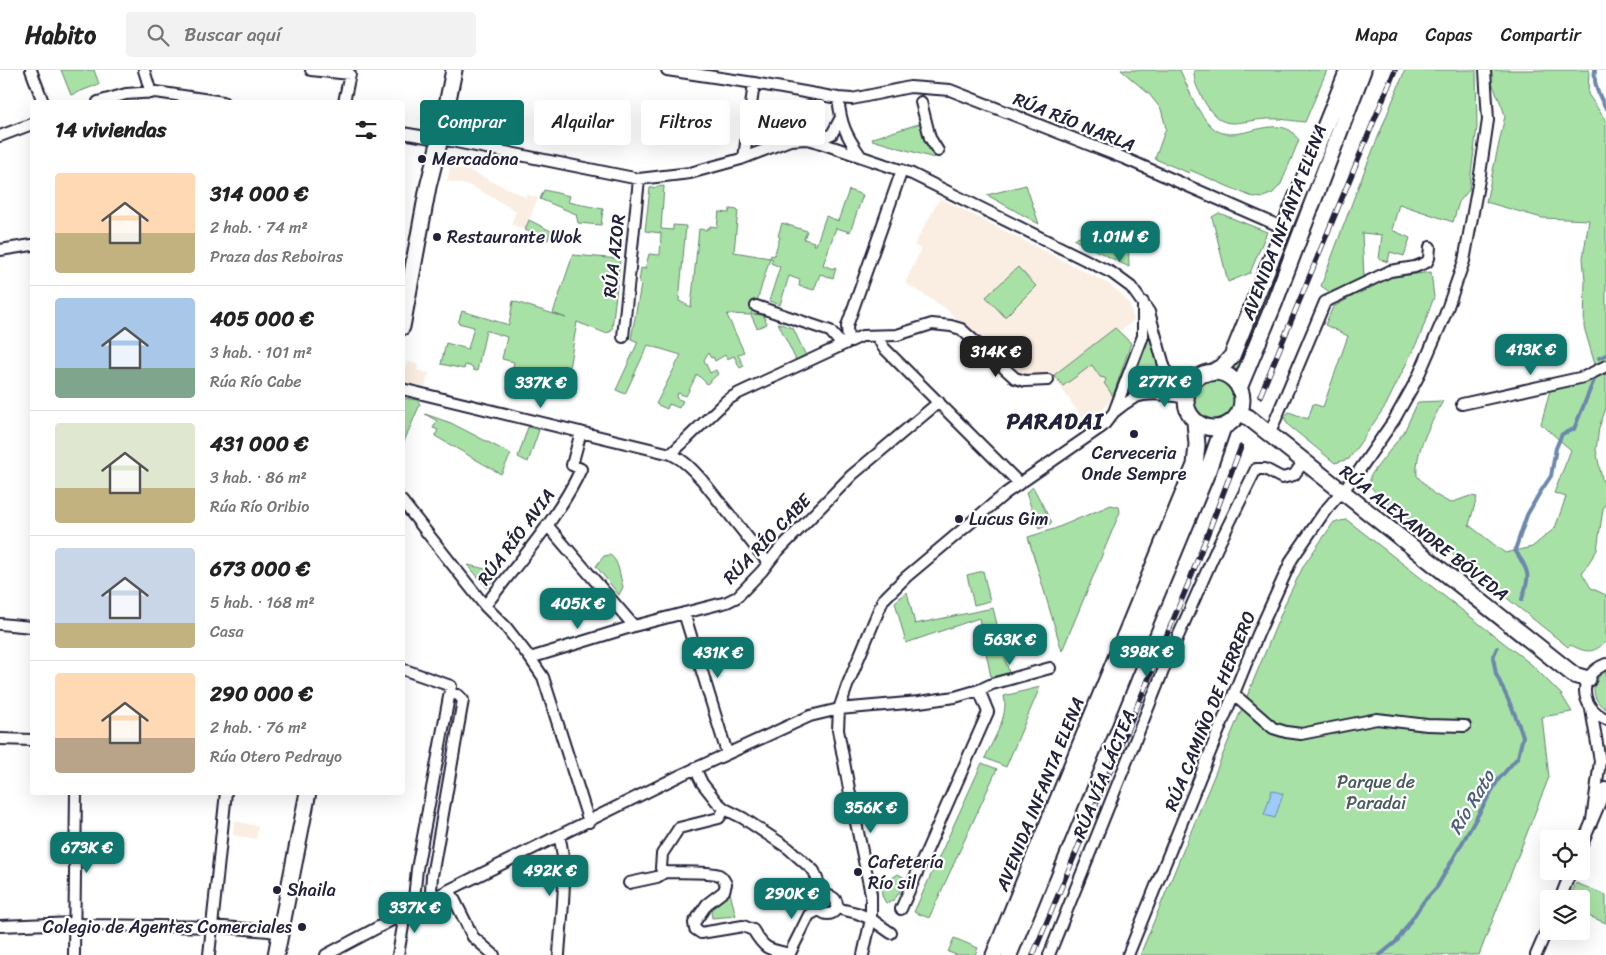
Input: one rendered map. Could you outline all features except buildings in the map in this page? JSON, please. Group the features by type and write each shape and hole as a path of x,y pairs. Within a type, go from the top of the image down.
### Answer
{"street":[{"path":"31,70 42,100"},
{"path":"144,70 151,93"},
{"path":"311,70 350,74 344,100"},
{"path":"448,100 454,70"},
{"name":"RÚA RÍO NARLA","path":"666,70 838,98 852,98 910,87 950,90 1126,159 1284,228"},
{"name":"AVENIDA INFANTA ELENA","path":"1211,372 1223,366 1232,356 1348,70"},
{"name":"AVENIDA INFANTA ELENA","path":"1239,388 1274,304 1364,70"},
{"name":"RÚA CAMIÑO DE HERRERO","path":"1128,955 1258,634 1292,560 1325,511 1356,475 1394,420 1417,379 1445,315 1464,261 1480,174 1488,120 1485,70"},
{"path":"744,158 754,83"},
{"path":"105,100 126,94 156,92 210,100"},
{"path":"838,98 840,119 848,139 860,155"},
{"path":"921,102 930,138 938,151"},
{"path":"825,137 832,134 840,119"},
{"path":"0,136 30,125"},
{"path":"405,133 420,135"},
{"path":"825,144 902,170 1112,273 1131,287 1143,302 1149,312 1168,376 1189,391"},
{"path":"405,309 428,187 438,145"},
{"path":"470,145 639,179 690,173 744,158 777,145"},
{"path":"847,342 847,326 902,170"},
{"name":"RÚA AZOR","path":"622,337 639,179"},
{"path":"0,250 30,245"},
{"path":"1270,435 1325,302 1390,271 1415,267 1427,262 1430,247"},
{"path":"1114,412 1143,336 1143,302"},
{"path":"756,306 830,331 847,342"},
{"path":"671,454 727,400 862,336 897,336 932,324 951,326 961,329 970,336 1015,378 1025,381 1048,380"},
{"path":"877,336 883,346 1019,483"},
{"path":"1462,404 1584,377 1606,366"},
{"path":"1211,372 1219,373 1234,381 1239,388 1242,396 1242,405 1239,413 1234,420 1223,427 1211,428 1203,426 1195,422 1190,415 1187,407 1189,391 1194,380 1202,375 1211,372"},
{"path":"405,390 671,454 691,468 702,480 768,563"},
{"path":"863,955 871,919 871,894 838,730 839,709 883,600 948,540 1019,483 1095,433 1114,412 1135,397 1148,395 1177,396 1189,391"},
{"name":"RÚA RÍO CABE","path":"530,658 737,597 776,553 852,475 938,402"},
{"name":"RÚA ALEXANDRE BÓVEDA","path":"1239,413 1248,417 1574,675 1588,679"},
{"name":"AVENIDA INFANTA ELENA","path":"994,955 1195,465 1197,445 1195,422"},
{"name":"AVENIDA INFANTA ELENA","path":"1009,955 1208,470 1223,427"},
{"name":"RÚA RÍO AVIA","path":"486,606 573,487 581,469 572,465 581,432"},
{"name":"RÚA VÍA LÁCTEA","path":"1049,955 1165,666 1217,548 1256,469 1265,469 1282,478 1294,475 1304,461"},
{"path":"405,505 486,606 506,627 542,677 589,822"},
{"path":"547,525 634,626"},
{"path":"684,613 727,753"},
{"path":"0,624 30,627"},
{"path":"1592,820 1600,761 1591,709 1585,692 1588,679 1595,670 1606,664"},
{"path":"326,955 435,897 589,822 694,768 810,716 839,709 955,697 992,684 1050,668"},
{"path":"405,670 451,686 417,870 414,899 416,907"},
{"path":"900,909 988,712 979,690"},
{"path":"435,897 431,890 432,876 463,700 458,695 450,693"},
{"path":"1234,694 1273,728 1286,732 1301,734 1377,719 1427,725 1466,726"},
{"path":"1591,709 1606,719"},
{"path":"0,739 30,740"},
{"path":"694,768 708,791 725,809 743,818 799,857 814,871 824,897"},
{"path":"1588,830 1606,788"},
{"path":"74,955 76,795"},
{"path":"209,955 226,795"},
{"path":"276,955 307,795"},
{"path":"665,872 661,868 662,854 679,828 719,818 725,809"},
{"path":"559,836 563,850 564,882 559,955"},
{"path":"629,883 657,877 665,872 719,875 724,878 726,884 724,891 707,904 694,923 695,929 701,934 743,926 753,930 767,949 789,954 809,915 820,909"},
{"path":"450,890 473,936 494,955"},
{"path":"824,897 832,898 836,902 836,908"},
{"path":"824,897 820,901 820,909 824,913 830,913 836,908"},
{"path":"836,908 857,913 871,919 891,933"},
{"path":"398,916 403,926 398,955"},
{"path":"0,926 74,923 269,930 280,934"},
{"path":"1536,955 1542,940"}],"shaded area":[{"path":"450,167 470,171 526,197 527,194 538,198 525,230 511,224 516,211 472,186 447,181"},
{"path":"940,198 1109,284 1123,296 1130,306 1134,320 1120,331 1131,343 1113,397 1096,418 1087,423 1051,373 1042,378 1016,374 945,308 905,283 921,249 914,245"},
{"path":"407,362 418,364 417,370 429,373 425,387 405,382"},
{"path":"234,821 258,826 256,839 233,835"}],"green space":[{"path":"61,70 94,70 99,84 71,95"},
{"path":"1121,70 1180,70 1193,100 1206,121 1220,132 1230,134 1272,127 1282,127 1291,131 1299,140 1281,184 1273,193 1261,198 1250,196 1190,170 1189,173 1155,159 1166,128 1161,109 1149,94"},
{"path":"1194,70 1327,70 1305,122 1271,119 1230,123 1216,117 1210,110 1196,85"},
{"path":"1405,70 1476,70 1477,127 1469,190 1459,202 1453,222 1399,204 1392,230 1410,238 1404,256 1390,252 1388,262 1379,259 1382,235 1362,233 1364,278 1333,294 1321,286"},
{"path":"1489,70 1589,70 1588,94 1606,121 1606,363 1596,368 1584,327 1585,281 1583,258 1589,220 1542,218 1486,202 1505,116"},
{"path":"925,122 934,158 872,140 873,138"},
{"path":"1026,185 1039,224 987,195"},
{"path":"664,186 661,229 673,230 673,225 686,226 679,301 691,307 699,229 707,230 710,226 717,227 719,212 729,213 730,209 738,210 734,252 770,258 751,314 763,315 767,324 757,328 751,315 727,315 744,352 738,355 744,366 740,368 734,356 727,359 725,355 715,361 708,353 704,360 710,373 716,370 718,374 707,384 697,374 686,396 678,393 676,398 683,401 679,408 669,404 667,409 656,404 681,355 648,345 625,394 616,390 638,342 631,339 641,285 639,283 641,268 645,269 649,254 660,255 661,233 645,231 650,188"},
{"path":"544,190 570,196 568,202 603,209 601,225 578,223 576,214 540,199"},
{"path":"849,190 863,195 850,232 836,228 823,265 833,269 834,267 836,268 833,278 820,274 814,290 799,286 800,280 789,276 780,305 769,301 780,267 771,263 773,259 770,258 771,255 774,256 782,223 807,231 804,239 814,242 813,245 816,245 826,216 838,221"},
{"path":"1219,213 1267,232 1250,273 1228,282 1212,217"},
{"path":"529,220 551,231 548,240 525,230"},
{"path":"1117,227 1128,233 1129,267 1073,239"},
{"path":"573,255 620,259 612,329 610,332 605,333 577,322 564,398 553,396 555,381 523,373 521,384 510,381 514,362 502,359 507,337 488,331 486,331 477,371 473,370 473,367 465,365 464,369 441,364 446,343 468,349 474,327 458,323 462,311 509,325 513,301 566,318 553,313"},
{"path":"1018,267 1036,286 1005,317 986,297"},
{"path":"1431,272 1434,297 1420,336 1386,405 1349,459 1335,463 1288,425 1284,417 1289,412 1308,419 1313,404 1323,407 1348,336 1325,325 1333,307 1386,278"},
{"path":"1265,289 1271,291 1238,371 1231,366"},
{"path":"778,323 793,328 806,356 796,360"},
{"path":"1149,325 1162,380 1159,384 1139,386 1126,392"},
{"path":"1115,328 1131,343 1113,396 1104,383 1106,381 1105,378 1100,377 1092,365 1063,386 1054,375"},
{"path":"1606,374 1606,408 1599,428 1596,450 1602,479 1606,488 1606,502 1603,509 1597,550 1582,573 1591,588 1606,595 1606,641 1594,650 1586,651 1571,645 1568,647 1378,495 1370,486 1370,476 1404,432 1418,402 1443,401 1421,446 1417,476 1434,494 1450,503 1470,496 1477,497 1469,525 1505,553 1532,547 1555,528 1566,497 1554,493 1571,450 1541,424 1550,390"},
{"path":"1218,380 1226,383 1232,389 1235,401 1232,413 1226,419 1210,422 1202,419 1196,413 1193,397 1196,389 1202,383"},
{"path":"405,398 417,400 420,404 405,439"},
{"path":"425,414 451,423 511,454 501,474 435,436 438,430 433,428 437,421"},
{"path":"528,427 539,430 528,462 518,457"},
{"path":"1033,487 1052,523 1039,529 1026,493"},
{"path":"1111,505 1119,507 1120,512 1062,651 1028,537 1054,529"},
{"name":"Parque de Paradai","path":"1347,520 1532,665 1561,694 1572,712 1542,717 1549,777 1479,955 1140,955 1288,597 1304,565 1334,522"},
{"path":"610,555 617,565 623,587 619,595 596,566 604,556"},
{"path":"468,565 499,572 487,588"},
{"path":"983,571 990,601 974,605 967,575"},
{"path":"907,592 915,624 993,608 1009,673 991,677 979,618 906,643 895,602"},
{"path":"1606,671 1606,709 1597,701 1594,690 1597,679"},
{"path":"1040,687 1006,767 985,758 1002,720 1005,704 1004,696"},
{"path":"982,763 997,769 929,918 914,912"},
{"path":"898,874 905,878 896,897 886,903 882,896 881,882"},
{"path":"1576,883 1606,895 1606,923 1590,917 1590,890 1573,890"},
{"path":"730,893 736,916 712,918 710,906"},
{"path":"954,938 978,948 975,955 957,955 948,952"}],"water":[{"path":"1272,790 1283,794 1275,818 1264,815"}],"waterway":[{"name":"Río Rato","path":"1595,70 1597,90 1606,108"},
{"name":"Río Rato","path":"1599,358 1606,355"},
{"name":"Río Rato","path":"1522,599 1527,584 1527,573 1515,550 1527,515 1551,476 1556,448 1562,434 1574,429 1594,380"},
{"name":"Río Rato","path":"1380,955 1397,941 1424,901 1437,887 1498,780 1518,757 1523,736 1496,674 1493,657 1497,648"}],"railway":[{"path":"1260,396 1395,70"},
{"path":"1033,955 1189,582 1241,447"}],"place":[{"name":"Mercadona","path":"422,159"},
{"name":"Restaurante Wok","path":"437,237"},
{"name":"Cerveceria Onde Sempre","path":"1134,434"},
{"name":"Lucus Gim","path":"959,519"},
{"name":"Cafetería Río sil","path":"858,872"},
{"name":"Shaila","path":"277,890"},
{"name":"Colegio de Agentes Comerciales","path":"302,927"}],"district":[{"name":"PARADAI","path":"1055,421"}]}
